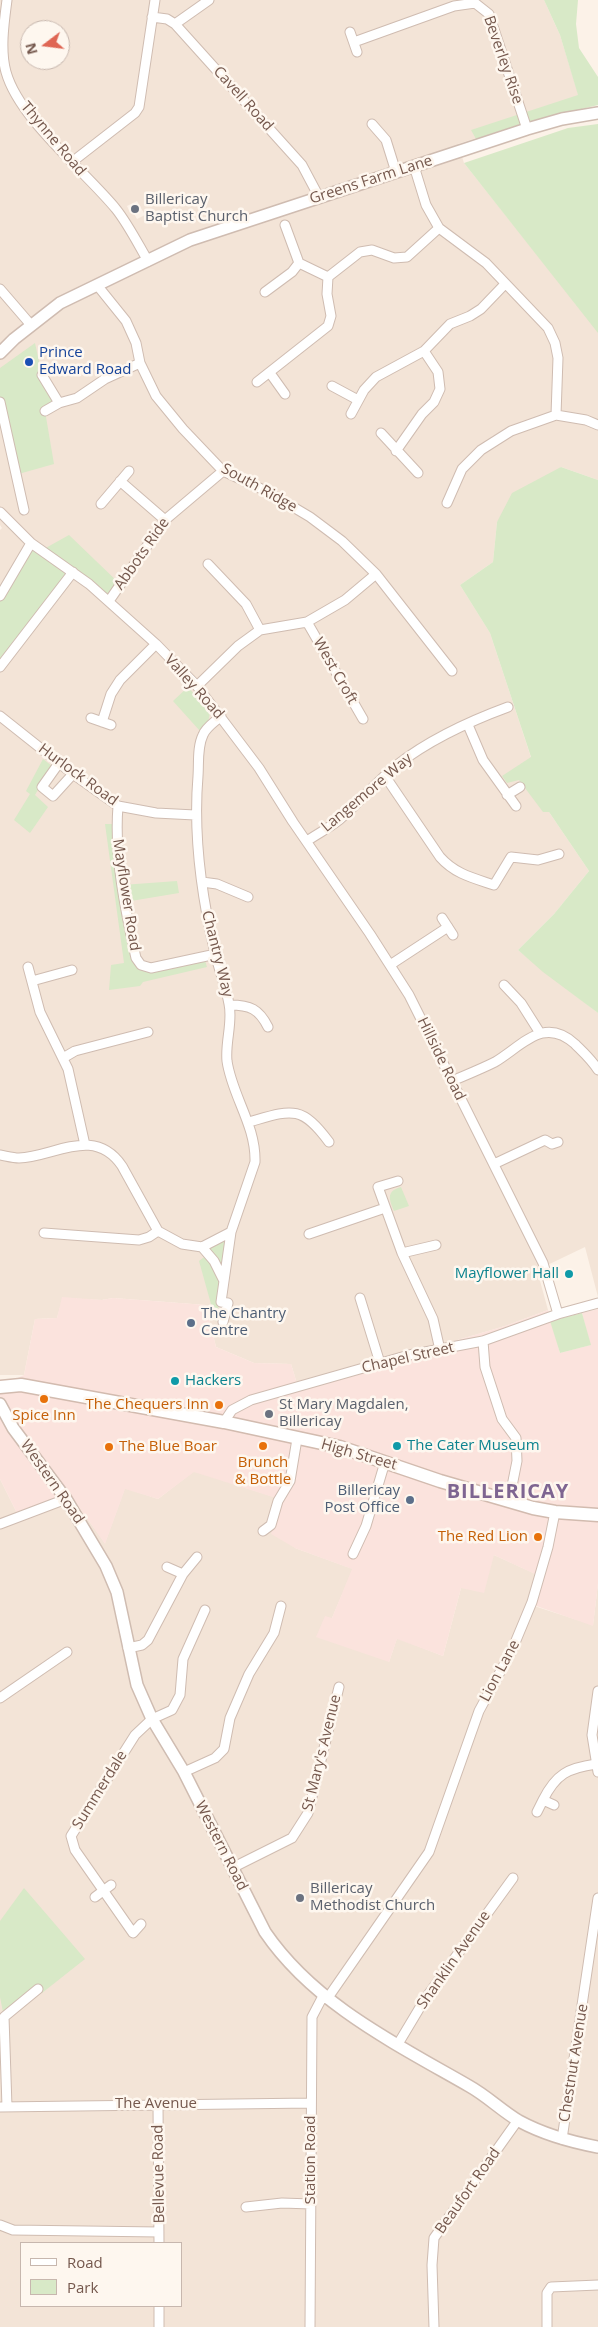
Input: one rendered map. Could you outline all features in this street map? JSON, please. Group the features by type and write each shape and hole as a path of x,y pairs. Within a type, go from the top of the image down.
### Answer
{"main road":[{"name":"High Street","path":"0,1387 22,1385 224,1422 340,1447 510,1501 554,1512 598,1515"}],"street":[{"name":"Thynne Road","path":"7,0 3,11 3,54 6,72 12,89 28,111 72,162 116,209 148,261"},
{"path":"72,162 135,113 139,107 155,0"},
{"path":"152,17 167,19 175,24 209,0"},
{"name":"Beverley Rise","path":"354,42 454,6 476,3 489,14 526,130"},
{"name":"Cavell Road","path":"175,24 302,165 320,197"},
{"path":"350,32 357,52"},
{"name":"Greens Farm Lane","path":"0,353 30,326 60,303 190,240 218,229 526,130 562,119 598,114"},
{"path":"372,124 386,140 396,172"},
{"path":"414,166 426,205 439,228 471,251 548,328 555,343 558,358 556,415"},
{"path":"285,225 299,263 328,277"},
{"path":"258,382 328,326 331,316 327,294 328,277 360,252 372,250 394,258 407,257 439,228"},
{"path":"265,292 292,272 299,263"},
{"path":"351,414 358,400 377,376 424,351 450,324 470,316 481,309 505,284"},
{"name":"South Ridge","path":"97,285 126,321 136,343 140,363 156,396 183,429 224,471 268,492 310,517 342,541 376,574 452,671"},
{"path":"0,289 30,326"},
{"path":"396,451 422,414 434,402 440,390 438,372 424,351"},
{"path":"45,411 59,403 77,398 105,379 140,363"},
{"path":"270,373 285,394"},
{"path":"42,375 59,403"},
{"path":"332,386 358,400"},
{"path":"0,402 24,510"},
{"path":"447,503 462,469 481,450 511,431 556,415 586,420 598,425"},
{"path":"381,434 418,473"},
{"path":"101,504 129,470"},
{"name":"Abbots Ride","path":"109,601 164,520 224,471"},
{"path":"120,481 164,520"},
{"name":"Valley Road","path":"0,512 31,543 73,572 109,601 156,644 196,686 221,716 259,768 293,822"},
{"path":"0,596 31,543"},
{"path":"208,564 246,604 260,630"},
{"path":"0,667 73,572"},
{"path":"196,686 238,646 260,630 307,622 345,600 376,574"},
{"name":"West Croft","path":"307,622 363,719"},
{"path":"102,722 111,694 120,680 156,644"},
{"name":"Langemore Way","path":"307,841 338,821 385,776 407,758 468,725 508,707"},
{"name":"Hurlock Road","path":"0,716 72,774 118,806 156,813 195,815"},
{"name":"Chantry Way","path":"221,716 208,727 201,740 195,815 202,882 216,954 230,1005 227,1060 242,1105 250,1122 255,1142 255,1162 232,1232 221,1302 228,1304 223,1322"},
{"path":"90,718 111,725"},
{"path":"468,725 483,760 516,806"},
{"path":"59,763 42,787 46,791 53,796 72,774"},
{"path":"385,776 440,857 450,868 462,875 494,885 511,857 538,860 559,854"},
{"path":"507,795 520,787"},
{"name":"Mayflower Road","path":"118,806 116,824 122,885 136,958 141,965 151,968 216,954"},
{"name":"Hillside Road","path":"293,822 409,995 543,1263 558,1314"},
{"path":"202,882 217,884 248,897"},
{"path":"442,918 453,935"},
{"path":"390,965 448,927"},
{"path":"28,967 40,1012 63,1058 71,1080 85,1145"},
{"path":"32,981 72,970"},
{"path":"504,985 521,1003 540,1033"},
{"path":"230,1005 242,1005 256,1009 262,1014 268,1027"},
{"path":"452,1081 495,1061 540,1033 550,1031 564,1035 588,1056 598,1070"},
{"path":"63,1058 75,1051 148,1032"},
{"path":"250,1122 277,1114 301,1113 311,1119 329,1142"},
{"path":"494,1164 545,1140 552,1144 558,1142"},
{"path":"0,1156 20,1158 53,1149 85,1145 104,1150 116,1156 158,1231 182,1244 202,1247 232,1232"},
{"path":"398,1181 378,1186 402,1253 430,1311 440,1350"},
{"path":"310,1234 385,1208"},
{"path":"44,1233 139,1240 158,1231"},
{"path":"402,1253 436,1245"},
{"path":"202,1247 214,1261 224,1281"},
{"path":"360,1298 380,1363"},
{"name":"Chapel Street","path":"224,1422 232,1410 251,1400 409,1355 483,1341 558,1314 598,1303"},
{"path":"483,1341 482,1352 502,1419 516,1438 517,1460 510,1501"},
{"name":"Western Road","path":"0,1404 13,1428 66,1499 96,1547 117,1592 137,1685 152,1720 184,1772 232,1868 275,1947 325,1998 473,2088 518,2120 562,2139 598,2147"},
{"path":"263,1531 271,1525 278,1501 290,1481 297,1439"},
{"path":"353,1554 366,1526 385,1462"},
{"path":"0,1524 66,1499"},
{"name":"Lion Lane","path":"325,1998 429,1852 479,1711 512,1650 532,1602 548,1547 554,1512"},
{"path":"128,1648 142,1645 148,1640 184,1574 197,1557"},
{"path":"167,1567 184,1574"},
{"path":"184,1772 215,1758 224,1749 230,1718 249,1674 278,1635 281,1606"},
{"path":"152,1720 172,1710 180,1695 183,1659 202,1622 205,1610"},
{"path":"0,1698 67,1652"},
{"name":"St Mary's Avenue","path":"232,1868 292,1838 302,1826 308,1813 339,1687"},
{"path":"537,1812 551,1784 562,1774 576,1767 597,1768 592,1735 598,1691"},
{"name":"Summerdale","path":"141,1924 130,1935 75,1850 71,1836 135,1735 152,1720"},
{"path":"543,1800 554,1806"},
{"name":"Shanklin Avenue","path":"398,2044 425,1999 513,1878"},
{"path":"95,1897 111,1885"},
{"name":"Chestnut Avenue","path":"562,2139 598,1898"},
{"path":"4,2107 4,2017 38,1989"},
{"name":"Station Road","path":"310,2327 312,2017 325,1998"},
{"name":"The Avenue","path":"4,2107 311,2103"},
{"name":"Bellevue Road","path":"158,2104 159,2242"},
{"name":"Beaufort Road","path":"434,2327 432,2265 434,2238 518,2120"},
{"path":"246,2207 282,2203 311,2204"},
{"path":"0,2225 13,2230 160,2232"},
{"path":"547,2327 547,2293 551,2287 598,2285"},
{"path":"158,2327 159,2307"}],"shaded area":[{"path":"0,0 544,0 560,35 581,103 458,144 464,163 598,331 598,480 561,467 497,522 493,562 460,585 490,633 549,812 589,871 554,914 518,950 598,1013 598,1297 585,1247 537,1270 548,1310 505,1326 298,1387 291,1364 254,1363 216,1347 206,1305 113,1298 102,1300 63,1298 57,1318 35,1319 24,1375 0,1375 0,530 2,528 0,525","holes":["137,201 145,215 137,219 133,212 130,213 127,206"]},
{"path":"62,1297 102,1300 113,1298 206,1305 216,1347 254,1363 291,1364 298,1387 505,1326 548,1310 560,1353 590,1345 582,1313 598,1309 598,1583 593,1626 528,1603 537,1575 494,1555 484,1593 461,1588 443,1656 397,1639 389,1662 316,1637 325,1616 332,1618 352,1569 295,1548 271,1534 279,1499 194,1472 158,1499 125,1489 105,1544 69,1493 17,1513 0,1479 0,1386 24,1375 35,1319 57,1318"},
{"path":"194,1471 280,1499 295,1548 353,1569 332,1618 389,1662 397,1638 443,1656 461,1588 494,1555 538,1575 531,1605 593,1625 598,1583 598,2327 0,2327 0,1479 17,1513 69,1493 105,1543 125,1488 158,1499"}],"green space":[{"path":"544,0 578,0 576,24 579,48 598,77 598,105 524,123 476,139 471,130 578,95 560,35"},
{"path":"598,124 598,333 464,163 568,128"},
{"path":"35,343 42,375 59,403 45,411 54,464 15,475 0,401 0,368"},
{"path":"561,467 598,480 598,1013 543,972 518,950 554,914 589,871 549,812 543,812 519,780 507,783 502,776 531,757 490,633 460,585 493,562 497,522 512,493"},
{"path":"69,535 121,585 109,601 73,572 0,667 0,596 31,543 42,550"},
{"path":"188,687 210,713 208,722 200,731 173,701"},
{"path":"43,759 52,766 35,795 48,807 30,833 14,820 30,794 26,791"},
{"path":"105,824 116,824 122,885 177,881 179,893 125,902 141,965 204,957 207,967 143,982 140,986 109,990 111,965 124,963"},
{"path":"401,1187 409,1206 394,1211 390,1196 393,1191"},
{"path":"231,1232 216,1322 199,1261 208,1254 202,1247"},
{"path":"582,1313 591,1345 560,1353 550,1321"},
{"path":"24,1888 85,1959 42,1993 38,1989 4,2017 0,1997 0,1921"}],"place":[{"name":"Billericay Baptist Church","path":"135,209"},
{"name":"Prince Edward Road","path":"29,362"},
{"name":"Mayflower Hall","path":"569,1274"},
{"name":"The Chantry Centre","path":"191,1323"},
{"name":"Hackers","path":"175,1381"},
{"name":"Spice Inn","path":"44,1399"},
{"name":"The Chequers Inn","path":"219,1405"},
{"name":"St Mary Magdalen, Billericay","path":"269,1414"},
{"name":"Brunch & Bottle","path":"263,1446"},
{"name":"The Cater Museum","path":"397,1446"},
{"name":"The Blue Boar","path":"109,1447"},
{"name":"Billericay Post Office","path":"410,1500"},
{"name":"The Red Lion","path":"538,1537"},
{"name":"Billericay Methodist Church","path":"300,1898"}],"district":[{"name":"BILLERICAY","path":"508,1492"}]}
